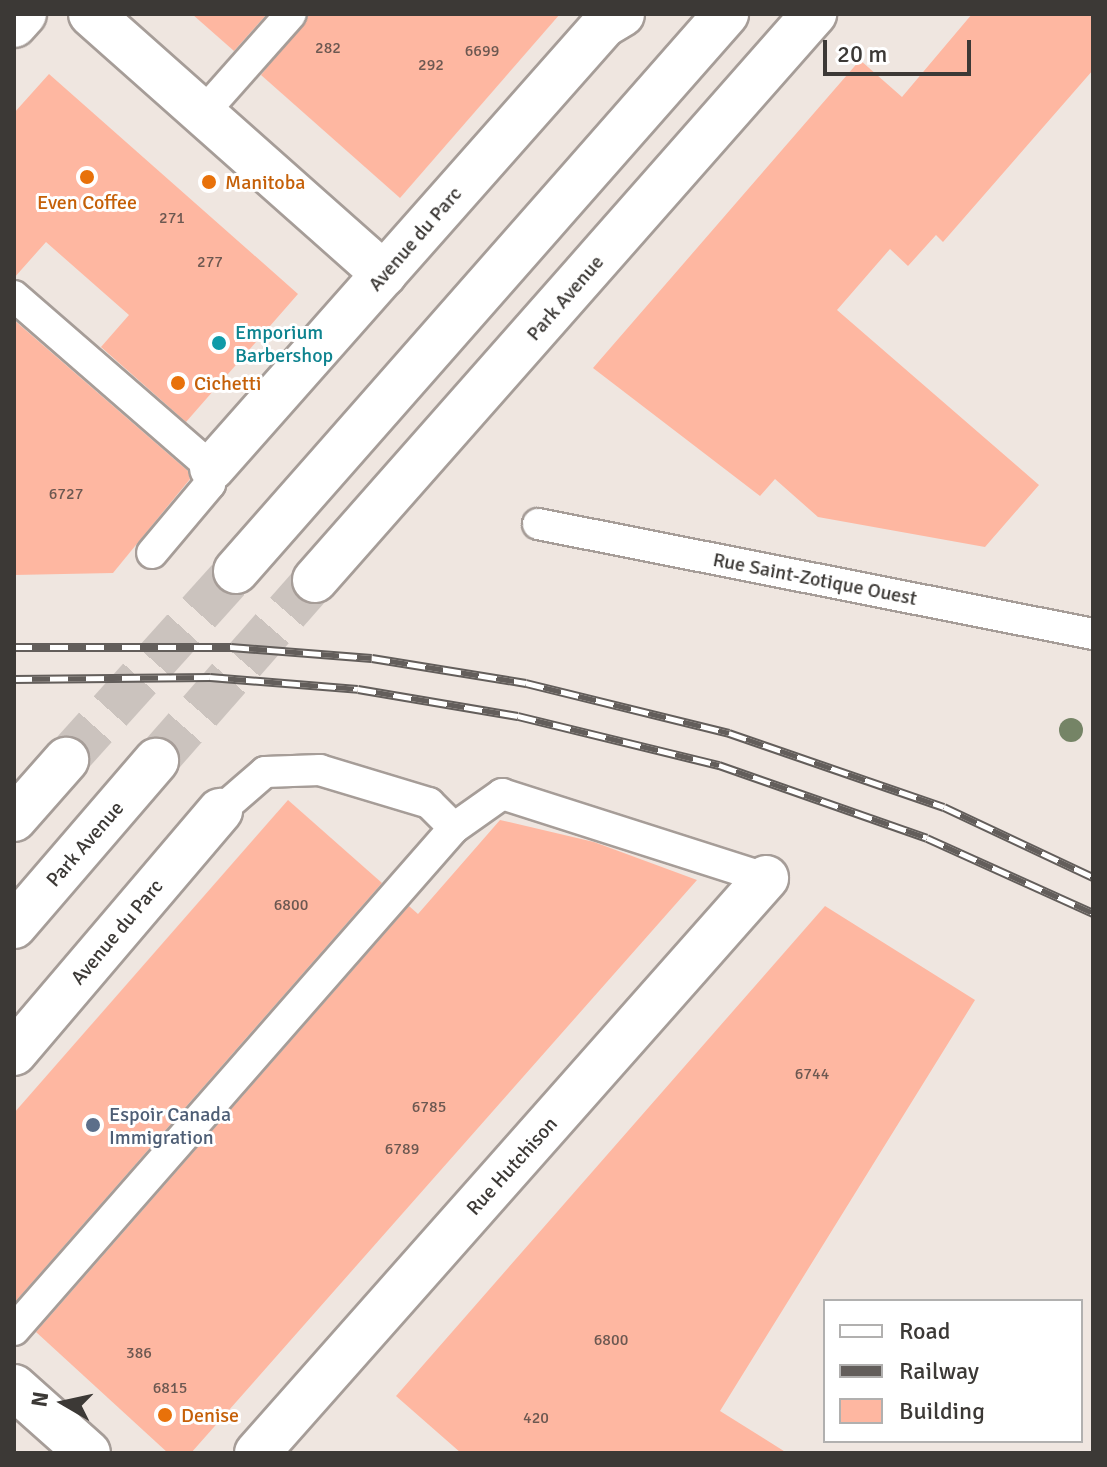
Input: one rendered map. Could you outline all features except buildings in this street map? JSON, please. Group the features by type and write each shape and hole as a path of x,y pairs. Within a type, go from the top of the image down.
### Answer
{"street":[{"path":"14,25 24,14"},
{"path":"91,14 384,274"},
{"name":"Avenue du Parc","path":"212,468 604,25 622,14"},
{"path":"236,571 726,14"},
{"name":"Park Avenue","path":"315,580 814,14"},
{"path":"14,819 66,760"},
{"name":"Park Avenue","path":"14,926 156,761"},
{"name":"Avenue du Parc","path":"14,1053 220,811"},
{"name":"Rue Hutchison","path":"257,1453 766,878"},
{"path":"14,1387 88,1453"}],"lane":[{"path":"203,113 291,14"},
{"path":"14,296 212,468 210,484 152,553"},
{"name":"Rue Saint-Zotique Ouest","path":"538,524 1093,634"},
{"path":"220,811 265,772 320,770 429,803 454,828"},
{"path":"14,1330 454,828 502,794 766,878"}],"tunnel":[{"path":"66,760 236,571"},
{"path":"156,761 315,580"}],"railway":[{"path":"14,647 231,647 372,658 526,683 729,733 944,807 1093,877"},
{"path":"14,679 210,677 358,689 518,716 719,765 927,838 1093,913"}],"place":[{"name":"Even Coffee","path":"87,177"},
{"name":"Manitoba","path":"209,182"},
{"name":"Emporium Barbershop","path":"219,343"},
{"name":"Cichetti","path":"178,383"},
{"name":"Espoir Canada Immigration","path":"93,1125"},
{"name":"Denise","path":"165,1415"}]}
